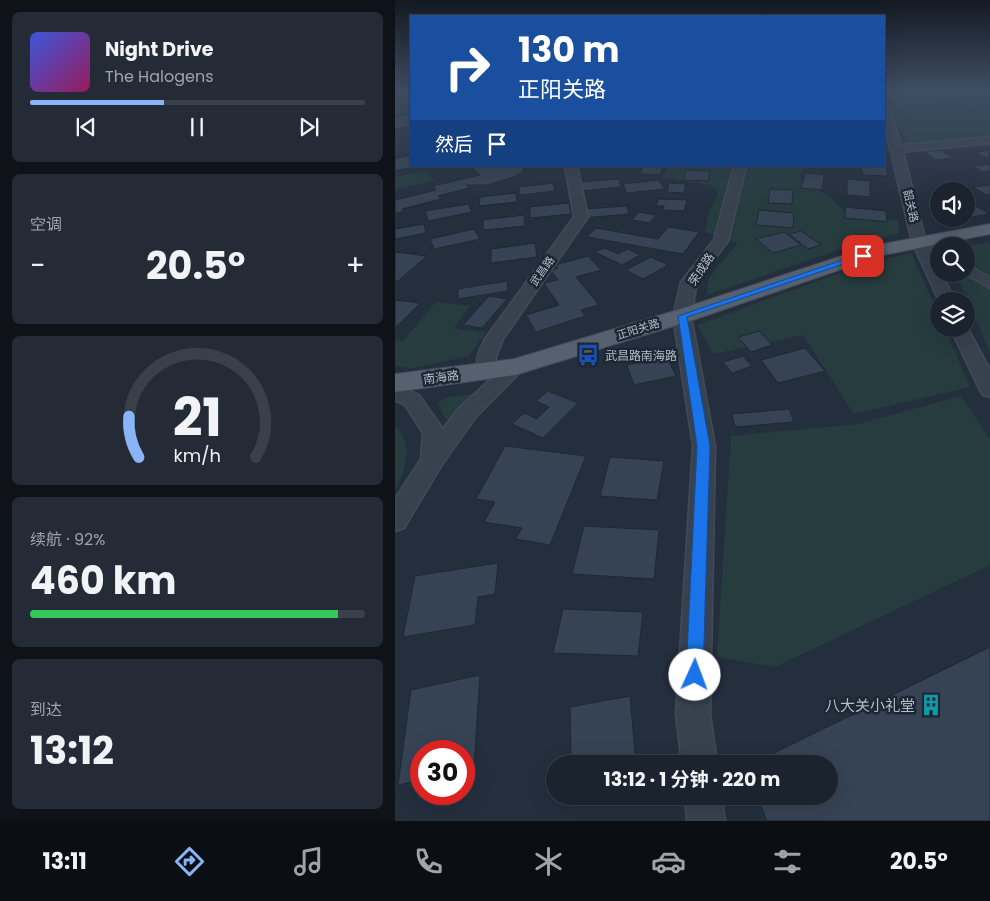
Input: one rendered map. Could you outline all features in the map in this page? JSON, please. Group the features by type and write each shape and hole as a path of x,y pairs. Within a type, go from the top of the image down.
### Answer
{"main road":[{"name":"正阳关路","path":"488,371 515,367 682,316 879,250 929,245 990,229"},
{"name":"南海路","path":"395,383 488,371"}],"street":[{"name":"韶关路","path":"890,127 944,292"},
{"path":"897,149 990,140"},
{"name":"武昌路","path":"488,371 486,357 494,339 581,217 571,167"},
{"name":"荣成路","path":"698,755 693,714 703,446 682,316 689,282 721,241 740,167"},
{"path":"975,274 990,284"},
{"path":"964,337 990,390"},
{"path":"395,520 433,460 467,413 515,367"},
{"path":"395,391 412,400 434,432 433,460"},
{"path":"704,805 707,821"}],"green space":[{"path":"900,127 990,127 990,136 906,143"},
{"path":"667,167 805,167 798,177 830,198 847,214 898,221 899,233 841,249 707,295 709,277 738,243 705,232 709,212 719,192 710,185 662,177"},
{"path":"425,170 434,180 395,190 395,177"},
{"path":"990,242 990,352 975,318 975,292 964,292 959,282 975,282 975,244"},
{"path":"911,253 930,295 930,337 948,337 970,387 854,414 803,335 714,354 697,325 862,265"},
{"path":"436,302 470,306 453,329 486,332 469,356 413,368 395,366 395,340 403,341"},
{"path":"477,394 452,424 443,415 438,403 448,397"},
{"path":"961,396 990,439 990,565 775,667 717,657 731,436 858,424"},
{"path":"395,426 405,441 406,457 405,466 395,490"}],"building":[{"path":"941,150 953,158 936,160 924,152"},
{"path":"990,150 988,159 976,152"},
{"path":"410,155 410,167 413,167 395,171 395,159"},
{"path":"885,164 888,176 863,175 861,167 885,167"},
{"path":"990,164 990,171 982,172 973,166"},
{"path":"471,167 523,167 523,171 516,176 488,185 466,185 469,188 438,196 441,199 402,209 404,211 395,214 395,200 436,190 433,186 480,175"},
{"path":"643,167 663,168 660,175 640,174"},
{"path":"686,170 710,171 708,181 683,180"},
{"path":"805,173 824,175 822,190 801,188"},
{"path":"619,179 621,187 581,191 579,182"},
{"path":"847,179 870,181 870,197 847,195"},
{"path":"659,180 664,189 627,193 623,184"},
{"path":"553,183 555,191 520,195 519,187"},
{"path":"669,183 686,184 684,193 667,192"},
{"path":"990,185 990,194 986,195 975,187"},
{"path":"770,189 793,190 792,204 768,203"},
{"path":"516,193 517,202 479,206 480,197"},
{"path":"658,199 687,200 684,211 663,210 664,206 656,206"},
{"path":"569,203 571,214 530,218 530,207"},
{"path":"468,204 472,212 428,221 425,211"},
{"path":"975,205 989,214 975,216"},
{"path":"627,206 629,214 584,218 583,209"},
{"path":"845,207 886,211 887,222 845,218"},
{"path":"759,210 794,213 793,228 756,225"},
{"path":"638,212 656,215 650,223 632,220"},
{"path":"524,215 525,226 483,230 483,220"},
{"path":"424,224 426,233 395,239 395,229"},
{"path":"668,227 699,232 683,254 587,237 596,228 658,239"},
{"path":"474,229 480,239 434,249 430,239"},
{"path":"801,231 821,245 808,249 789,234"},
{"path":"784,232 801,245 773,253 756,239"},
{"path":"535,243 537,257 491,263 491,249"},
{"path":"604,248 618,254 628,249 640,255 622,265 595,252"},
{"path":"395,252 427,256 398,281 395,281"},
{"path":"588,256 601,270 576,277 599,305 581,310 585,316 536,332 526,315 559,305 544,283 558,280 551,271 558,268 555,265"},
{"path":"651,257 668,265 643,279 626,270"},
{"path":"507,281 508,291 458,299 458,289"},
{"path":"489,296 507,299 482,328 463,325"},
{"path":"395,300 420,303 395,328"},
{"path":"759,331 772,345 751,352 738,337"},
{"path":"805,348 825,371 778,383 761,360"},
{"path":"743,356 752,366 732,373 723,362"},
{"path":"667,357 676,376 634,385 627,365"},
{"path":"548,391 578,403 543,438 512,424 524,413 537,419 549,407 536,401"},
{"path":"789,409 794,422 735,427 732,414"},
{"path":"505,446 586,456 550,545 516,539 522,528 484,522 495,502 476,499"},
{"path":"610,457 664,461 657,500 600,496"},
{"path":"584,526 659,530 654,579 572,574"},
{"path":"498,563 495,594 478,597 475,625 403,637 415,576"},
{"path":"563,609 643,612 638,656 553,653"},
{"name":"八大关小礼堂","path":"990,647 990,821 767,821 761,805 838,805 838,755 770,755"},
{"path":"480,675 475,752 475,740 410,740 410,782 398,785 411,690"},
{"path":"630,696 635,755 571,755 570,707"}],"place":[{"name":"武昌路南海路","path":"588,355"},
{"name":"八大关小礼堂","path":"931,705"}],"route":[{"path":"695,675 703,446 682,316 863,256"}]}
